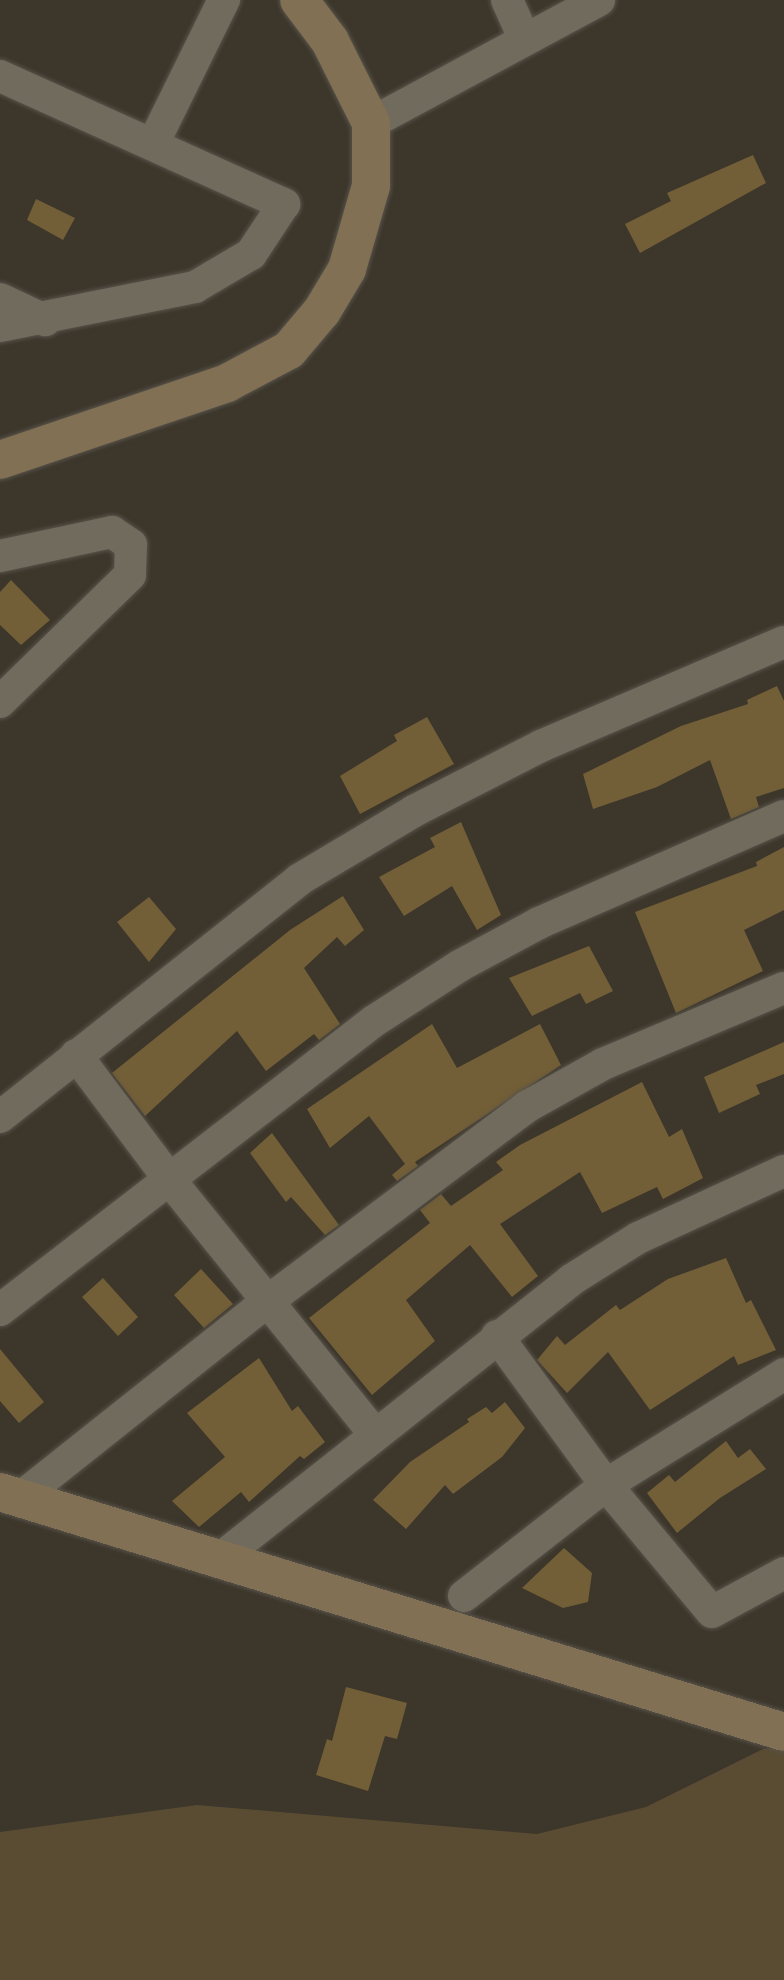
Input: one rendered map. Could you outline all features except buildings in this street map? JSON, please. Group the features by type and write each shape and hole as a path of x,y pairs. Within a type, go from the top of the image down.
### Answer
{"street":[{"path":"153,144 224,0"},
{"path":"0,460 227,383 289,350 322,311 347,269 372,186 371,123 330,41 299,0"},
{"path":"507,0 524,38"},
{"path":"371,123 524,38 599,0"},
{"path":"0,76 284,204 251,254 195,287 46,320 0,326"},
{"path":"0,299 46,320"},
{"path":"0,556 112,532 131,545 130,575 0,702"},
{"path":"0,1116 300,878 414,811 541,746 784,642"},
{"path":"0,1310 374,1021 461,965 539,923 784,816"},
{"path":"10,1495 528,1106 603,1065 784,988"},
{"path":"76,1055 169,1179 374,1433"},
{"path":"217,1561 374,1433 571,1280 638,1238 784,1171"},
{"path":"497,1336 606,1485 712,1612 784,1573"},
{"path":"464,1596 606,1485 784,1374"},
{"path":"10,1495 217,1561 784,1732"}],"shaded area":[{"path":"784,1747 784,1980 0,1980 0,1832 197,1805 537,1834 646,1807 763,1749"}]}
